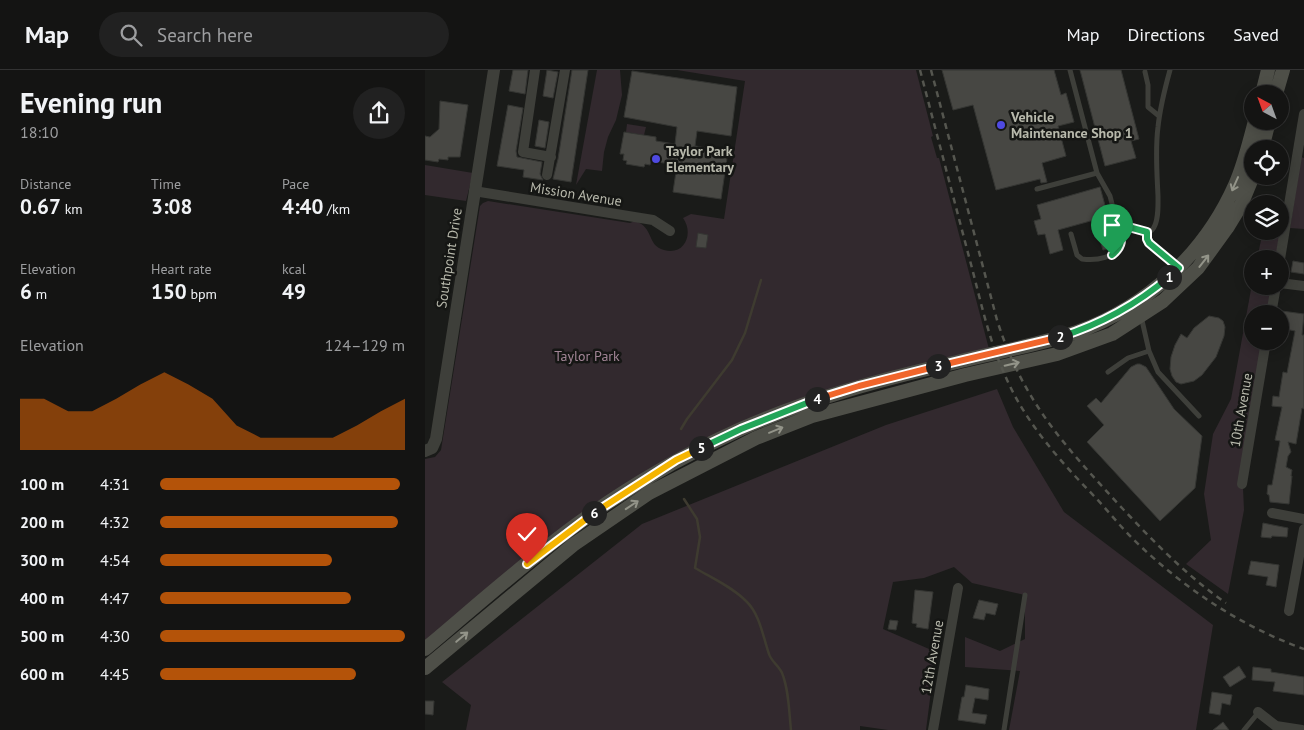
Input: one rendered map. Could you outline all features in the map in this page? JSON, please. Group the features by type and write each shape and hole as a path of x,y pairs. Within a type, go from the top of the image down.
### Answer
{"main road":[{"path":"1264,85 1268,70"},
{"path":"1279,85 1283,70"},
{"path":"425,649 576,525 623,493 684,456 741,429 827,396 931,368 1044,342 1079,331 1107,319 1148,295 1179,268 1220,214 1235,185 1252,130"},
{"path":"425,668 573,544 649,493 756,438 812,416 1057,354 1112,334 1163,301 1198,268 1227,228 1241,205 1249,185"},
{"path":"1141,316 1148,295"}],"street":[{"name":"Southpoint Drive","path":"428,450 436,439 493,70"},
{"path":"535,70 523,152 551,157"},
{"path":"547,175 565,70"},
{"path":"1281,250 1304,114"},
{"name":"Mission Avenue","path":"474,191 653,220 670,231"},
{"path":"1289,284 1304,286"},
{"name":"10th Avenue","path":"1242,484 1264,350"},
{"path":"1272,514 1304,519"},
{"path":"1289,611 1304,528"},
{"name":"12th Avenue","path":"934,730 958,588"},
{"path":"1258,712 1276,726 1303,730"}],"lane":[{"path":"1071,70 1097,173 1110,196 1122,240 1120,247 1109,256 1095,260 1079,258 1071,234"},
{"path":"1119,227 1125,226 1147,232 1152,230 1155,225 1157,213 1159,116 1170,70"},
{"path":"1145,72 1148,85 1148,107 1159,116"},
{"path":"1037,189 1097,173"},
{"path":"1147,232 1149,243 1179,268"},
{"path":"1141,316 1149,351 1158,372 1199,416"},
{"path":"1108,372 1128,358 1149,351"},
{"path":"1003,730 1025,595"},
{"path":"1244,730 1258,712"}],"green space":[{"path":"597,70 620,70 622,95 616,120 608,137 604,152 602,171 586,169 576,185"},
{"name":"Taylor Park","path":"677,70 916,70 933,136 931,137 937,158 939,158 989,349 709,438 425,641 425,459 435,457 441,450 480,206 488,201 630,223 635,221 645,227 655,245 664,250 671,251 677,250 685,242 688,230 683,218 691,214 724,219 745,81"},
{"path":"627,124 646,127 644,135 626,132"},
{"path":"1301,157 1304,158 1304,229 1290,228"},
{"path":"425,165 473,173 466,201 425,195"},
{"path":"1261,240 1283,240 1281,250 1259,250"},
{"path":"1250,295 1273,295 1271,305 1248,305"},
{"path":"1244,328 1244,350 1263,350 1242,466 1244,510 1228,594 1186,564 1211,540 1204,494 1213,434 1231,399"},
{"path":"997,389 1013,427 1064,512 1213,625 1196,730 1009,730 1020,671 965,667 965,637 1000,651 1025,639 1025,595 972,583 954,567 924,578 893,582 883,629 936,652 926,730 888,730 860,726 860,730 466,730 471,705 442,682 642,524 886,425"}],"building":[{"path":"513,70 528,70 525,94 509,91"},
{"path":"547,70 558,72 553,98 543,96"},
{"path":"572,70 588,70 571,182 553,179"},
{"path":"942,70 1054,70 1061,95 1066,93 1074,122 1058,126 1066,156 1042,163 1047,182 1041,183 1040,179 996,190 973,105 953,110"},
{"path":"1080,70 1121,70 1139,139 1131,141 1136,158 1105,166"},
{"path":"632,71 737,87 731,136 697,131 695,146 728,151 721,199 673,192 677,165 651,161 650,165 645,164 644,167 626,164 627,161 623,160 624,154 620,154 624,132 656,137 656,141 675,144 677,127 624,117"},
{"path":"440,101 468,105 460,157 448,157 448,160 439,159 438,162 425,160 425,136 430,137 439,129"},
{"path":"508,105 523,108 516,151 517,157 542,162 540,174 543,180 523,177 524,170 497,166"},
{"path":"539,120 549,122 545,148 535,146"},
{"path":"1100,187 1115,242 1110,243 1111,248 1103,250 1094,220 1058,230 1063,250 1050,254 1045,234 1038,235 1034,221 1041,219 1037,205"},
{"path":"698,233 708,235 706,248 696,247"},
{"path":"1293,261 1304,263 1304,274 1291,272"},
{"path":"1289,312 1304,314 1302,335 1304,335 1304,409 1302,408 1296,444 1288,442 1291,452 1288,456 1286,467 1292,470 1289,504 1270,502 1269,495 1267,494 1268,485 1272,485 1280,441 1275,440 1282,407 1272,406 1273,396 1279,397 1283,372 1287,373 1295,331 1289,330"},
{"path":"1209,316 1219,318 1223,321 1225,327 1224,336 1216,357 1202,375 1194,381 1181,384 1176,382 1170,369 1175,345 1181,334 1187,338 1194,328"},
{"path":"1137,364 1146,367 1174,409 1202,436 1195,488 1160,521 1087,442 1104,425 1087,406 1096,398 1101,403 1131,367"},
{"path":"1263,523 1288,528 1287,537 1261,537"},
{"path":"1251,561 1279,565 1276,587 1266,585 1268,577 1248,574"},
{"path":"915,590 933,592 928,629 916,627 917,624 912,623"},
{"path":"979,600 998,604 995,615 986,613 984,620 973,618"},
{"path":"890,620 898,621 896,630 888,629"},
{"path":"1239,666 1246,677 1230,687 1223,677"},
{"path":"1253,667 1271,669 1271,672 1304,677 1304,695 1273,691 1275,682 1252,680"},
{"path":"966,685 989,689 988,700 975,698 972,713 987,715 985,724 958,720"},
{"path":"1212,692 1232,695 1230,705 1222,703 1220,715 1209,713"},
{"path":"425,701 434,701 433,715 425,714"},
{"path":"1223,722 1229,730 1213,730"}],"waterway":[{"path":"681,429 732,360 745,333 761,280"},
{"path":"684,499 697,519 700,537 695,568 735,591 755,612 770,657 781,670 786,687 791,730"}],"railway":[{"path":"920,70 993,344 1012,391 1032,424 1068,469 1128,534 1171,573 1235,617 1280,640 1304,649"},
{"path":"931,70 997,320 1019,375 1048,422 1101,485 1171,558 1226,603"}],"place":[{"name":"Vehicle Maintenance Shop 1","path":"1001,125"},
{"name":"Taylor Park Elementary","path":"656,159"}],"route":[{"path":"527,564 576,525 623,493 676,460 741,429 789,409 859,386 1044,342 1079,331 1107,319 1137,302 1179,268 1157,247 1149,243 1147,232 1125,226 1119,227 1122,243 1112,255"}]}
